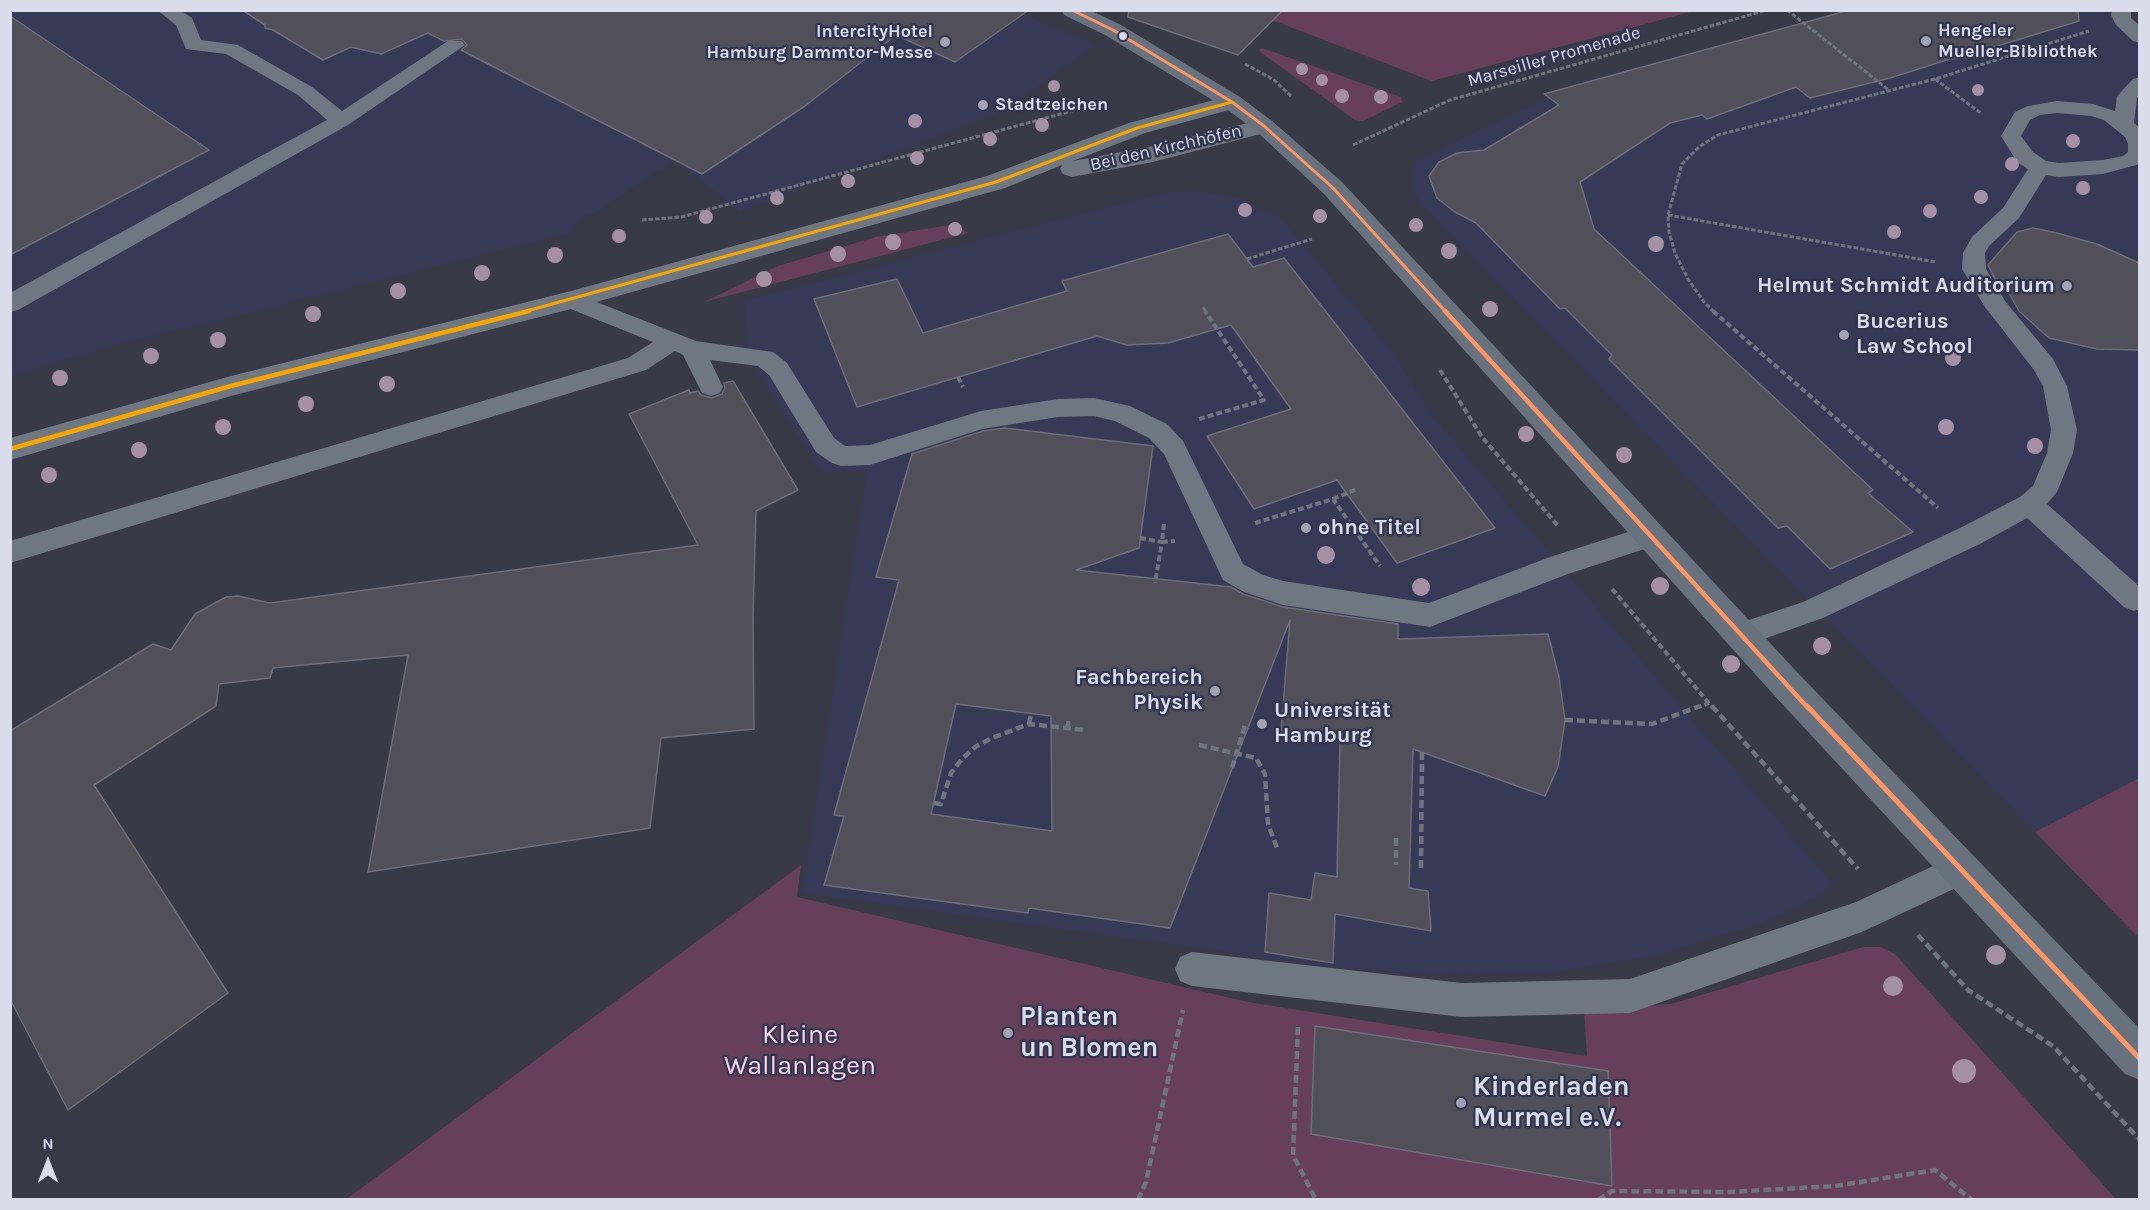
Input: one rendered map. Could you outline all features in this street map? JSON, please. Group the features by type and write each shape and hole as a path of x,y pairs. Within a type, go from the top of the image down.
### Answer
{"street":[{"path":"1072,10 1113,30 1232,102 1264,126 1333,188 1650,536 2139,1059"},
{"name":"Bei den Kirchhöfen","path":"996,182 1137,128 1232,102"},
{"name":"Bei den Kirchhöfen","path":"10,449 231,386 571,300 996,182 1153,154 1264,126"}],"lane":[{"path":"166,10 185,22 193,45 231,48 305,91 341,121"},
{"path":"2122,10 2120,15 2123,21 2139,37"},
{"path":"10,304 341,121 455,45"},
{"path":"2124,124 2127,97 2139,83"},
{"path":"2057,107 2093,110 2124,124 2134,134 2139,144 2139,154 2130,161 2117,165 2079,169 2040,167 2025,157 2011,136 2022,116 2035,110 2057,107"},
{"path":"1742,635 1813,610 1970,536 2029,504 2044,492 2060,453 2064,430 2055,386 2044,364 1997,307 1974,269 1974,254 1980,242 2011,213 2040,167"},
{"path":"571,300 683,345 764,358 778,369 825,445 831,452 841,456 870,455 981,420 1058,408 1094,407 1121,413 1158,431 1174,448 1233,572 1254,584 1283,593 1430,615 1584,557 1650,536"},
{"path":"683,345 711,387"},
{"path":"10,552 637,364 683,345"},
{"path":"2029,504 2134,598"},
{"path":"1192,969 1462,1000 1630,996 1862,916 1961,869"}],"path":[{"name":"Marseiller Promenade","path":"1353,145 1450,100 1767,10"},
{"path":"1787,10 1890,91"},
{"path":"1970,536 1737,334 1704,302 1688,279 1675,252 1669,232 1668,215 1682,164 1700,146 1718,135 1935,79 2091,30"},
{"path":"1935,79 2011,136"},
{"path":"642,220 681,218 1089,106"},
{"path":"1668,215 1974,269"},
{"path":"1247,260 1312,239"},
{"path":"1158,431 1264,400 1203,307"},
{"path":"1440,368 1482,437 1710,703 1889,903 1968,990 2053,1046 2139,1140"},
{"path":"1140,538 1162,542 1215,536 1333,499 1357,489"},
{"path":"1333,499 1381,568 1381,608"},
{"path":"1155,583 1162,542"},
{"path":"1565,720 1652,724 1710,703"},
{"path":"1029,724 1031,714"},
{"path":"1068,729 1069,719"},
{"path":"934,803 941,804 951,773 975,747 1010,730 1029,724 1084,730"},
{"path":"1232,768 1245,725"},
{"path":"1199,745 1256,758 1265,774 1267,814 1276,848"},
{"path":"1421,868 1422,752"},
{"path":"1396,838 1396,866"},
{"path":"1138,1200 1146,1182 1192,969"},
{"path":"1300,981 1293,1155 1316,1200"},
{"path":"1598,1200 1611,1191 1730,1192 1811,1187 1935,1170 1972,1200"}],"shaded area":[{"path":"1013,10 1096,45 1002,112 740,212 675,160 592,215 588,214 573,225 576,227 569,233 90,352 11,377 11,11"},
{"name":"Bucerius Law School","path":"1846,11 2099,11 2139,33 2139,778 2035,832 1421,204 1413,189 1412,172 1417,160 1578,83"},
{"name":"Universität Hamburg","path":"1169,192 1216,193 1240,199 1281,218 1392,351 1430,413 1832,883 1825,893 1761,924 1654,956 1549,973 1427,974 1342,968 802,893 867,470 821,473 747,355 744,300"}],"green space":[{"path":"1248,11 1694,11 1432,81"},
{"path":"1262,48 1401,97 1402,102 1363,121 1355,120 1260,52"},
{"path":"956,224 968,233 704,302 778,266 876,237"},
{"path":"2139,778 2139,938 2035,832"},
{"name":"Planten un Blomen","path":"801,865 797,897 1248,1002 1587,1056 1584,1010 1671,1004 1863,947 1881,947 1895,954 2116,1199 345,1200"}],"building":[{"path":"242,10 1029,10 955,62 896,35 805,106 702,174 461,50 467,45 462,39 444,41 428,33 381,54 351,47 323,60 273,30 265,28 265,25"},
{"path":"1129,10 1283,10 1238,55 1128,17"},
{"path":"1850,10 2078,10 2079,21 1994,47 1992,53 1981,57 1950,59 1890,78 1810,98 1796,87 1707,119 1702,115 1670,123 1580,182 1594,229 1873,490 1868,493 1913,532 1830,569 1787,526 1778,528 1609,359 1612,355 1565,308 1560,309 1476,223 1455,212 1437,198 1429,176 1439,162 1457,153 1484,150 1559,105 1544,94"},
{"path":"10,16 209,150 10,255"},
{"name":"Helmut Schmidt Auditorium","path":"2033,228 2097,244 2139,263 2139,350 2097,349 2049,338 2019,311 2008,291 2001,291 1988,265 2017,232"},
{"path":"1228,234 1253,267 1284,258 1495,528 1397,563 1337,480 1254,509 1207,436 1291,409 1231,325 1168,343 1127,345 1097,336 857,407 814,299 897,279 923,333 1067,291 1062,281"},
{"path":"733,381 798,490 756,511 753,616 754,729 661,738 650,828 368,872 408,655 273,668 270,678 219,684 216,706 94,785 228,993 68,1110 10,999 10,731 153,644 171,650 195,614 226,597 238,596 270,603 698,545 629,414 689,390 690,393 698,391 701,395 712,398 722,394 725,388 724,383"},
{"name":"Fachbereich Physik","path":"1005,428 1153,446 1139,548 1076,570 1231,587 1243,594 1283,607 1398,624 1398,639 1548,634 1559,677 1565,720 1558,767 1545,796 1413,749 1409,888 1428,891 1431,931 1335,914 1333,963 1265,952 1269,893 1311,900 1315,873 1337,877 1340,742 1281,731 1290,620 1170,928 1029,908 1028,913 824,885 844,816 834,815 899,580 876,577 912,454 983,431","holes":["956,704 1051,716 1052,831 931,814"]},
{"name":"Kinderladen Murmel e.V.","path":"1315,1026 1608,1071 1612,1186 1311,1134"}],"transit line":[{"path":"1072,10 1113,30 1232,102 1264,126 1333,188 1785,683 2140,1059"},
{"path":"10,449 231,386 571,300 996,182 1137,128 1232,102"}],"place":[{"name":"Hengeler Mueller-Bibliothek","path":"1926,41"},
{"name":"IntercityHotel Hamburg Dammtor-Messe","path":"945,42"},
{"name":"Stadtzeichen","path":"983,105"},
{"name":"Helmut Schmidt Auditorium","path":"2067,286"},
{"name":"Bucerius Law School","path":"1844,335"},
{"name":"ohne Titel","path":"1306,528"},
{"name":"Fachbereich Physik","path":"1215,691"},
{"name":"Universität Hamburg","path":"1262,724"},
{"name":"Planten un Blomen","path":"1008,1033"},
{"name":"Kinderladen Murmel e.V.","path":"1461,1103"}],"park label":[{"name":"Kleine Wallanlagen","path":"800,1050"}]}
